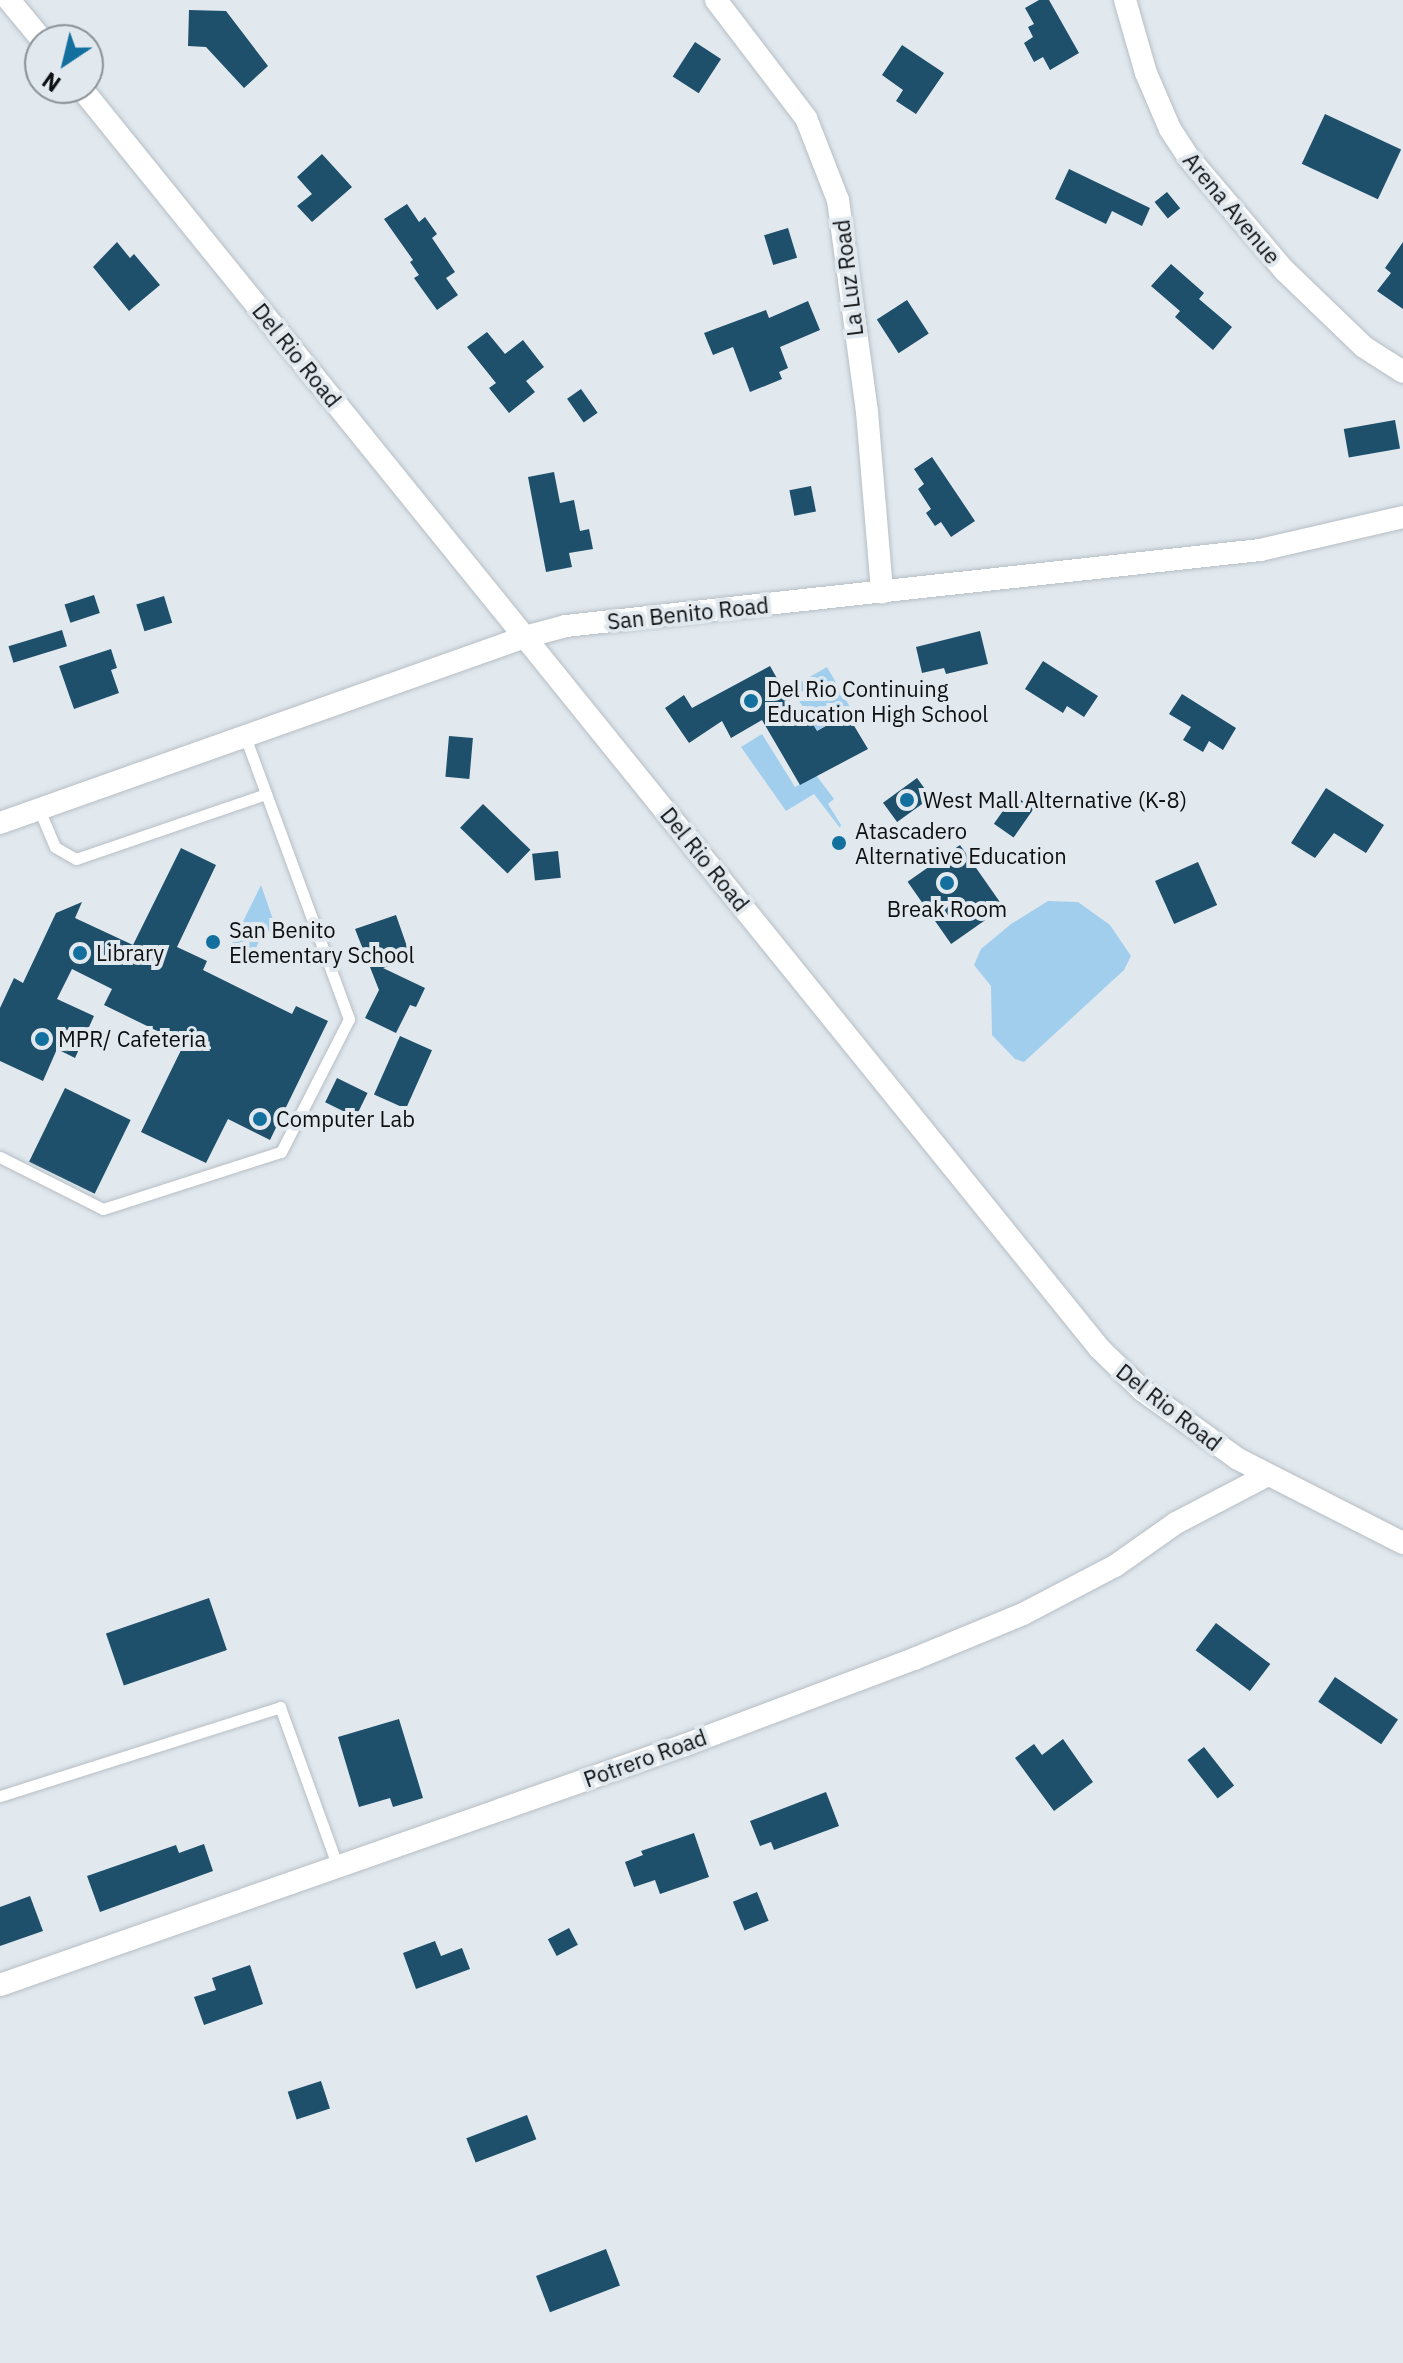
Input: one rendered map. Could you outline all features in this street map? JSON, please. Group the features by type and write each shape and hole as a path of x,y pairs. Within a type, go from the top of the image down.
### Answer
{"street":[{"path":"9,0 29,24"},
{"name":"La Luz Road","path":"716,0 806,118 838,200 867,412 882,592"},
{"name":"Arena Avenue","path":"1125,0 1146,73 1170,129 1189,158 1284,270 1364,347 1403,372"},
{"name":"Del Rio Road","path":"94,104 1100,1349 1171,1413 1266,1476 1403,1543"},
{"name":"San Benito Road","path":"0,823 525,637 566,626 1260,550 1403,517"},
{"name":"Potrero Road","path":"0,1985 685,1745 1023,1614 1115,1566 1176,1523 1266,1476"}],"lane":[{"path":"0,1157 103,1209 281,1152 349,1019 245,736"},
{"path":"39,809 55,847 76,859 266,794"},
{"path":"0,1796 280,1707 338,1867"}],"shaded area":[{"path":"827,667 852,710 816,731 791,688"},
{"path":"762,734 795,787 816,775 834,799 828,804 840,828 814,794 786,811 741,747"},
{"path":"261,885 276,928 262,934 250,962 228,952"},
{"path":"1048,901 1078,902 1110,925 1131,956 1124,970 1024,1062 1015,1059 992,1035 991,986 974,965 981,949 1011,924"}],"building":[{"path":"1039,0 1049,0 1079,53 1050,70 1043,57 1034,62 1024,43 1033,37 1028,27 1034,24 1025,8"},
{"path":"189,10 226,11 268,66 244,88 206,47 188,46"},
{"path":"695,42 721,59 699,93 673,76"},
{"path":"902,45 944,73 916,114 896,101 903,90 882,75"},
{"path":"1325,114 1401,149 1378,199 1302,164"},
{"path":"322,154 352,187 312,222 297,206 312,194 297,177"},
{"path":"1069,169 1150,208 1142,226 1112,211 1106,224 1055,199"},
{"path":"1167,192 1180,208 1168,218 1155,202"},
{"path":"407,204 419,222 425,217 437,234 432,238 455,272 446,278 458,295 437,310 414,278 419,275 410,262 413,260 384,219"},
{"path":"788,228 797,258 773,265 764,235"},
{"path":"117,242 130,258 134,254 160,285 129,311 93,267"},
{"path":"1403,242 1403,309 1377,291 1391,273 1385,268"},
{"path":"1171,264 1204,293 1199,299 1232,327 1213,350 1175,317 1180,311 1151,286"},
{"path":"907,300 929,334 899,353 877,320"},
{"path":"808,301 820,330 780,347 788,368 779,372 782,379 750,392 733,347 713,355 704,333 766,310 769,318"},
{"path":"487,332 505,354 523,340 544,367 526,381 535,392 509,413 489,388 496,383 467,347"},
{"path":"581,389 598,413 584,423 567,399"},
{"path":"1395,420 1400,449 1349,458 1344,429"},
{"path":"932,457 975,521 951,537 941,522 935,526 926,513 931,509 918,489 924,484 914,469"},
{"path":"554,472 560,503 574,500 580,531 589,529 593,549 569,553 572,567 546,572 528,477"},
{"path":"811,486 816,512 794,516 789,490"},
{"path":"94,595 100,613 70,623 65,605"},
{"path":"164,596 172,623 144,631 136,604"},
{"path":"62,630 67,646 13,663 8,646"},
{"path":"980,631 988,664 946,674 944,668 922,673 916,647"},
{"path":"111,649 117,668 111,670 119,693 74,709 59,666"},
{"path":"1043,661 1098,696 1084,717 1067,706 1063,713 1025,689"},
{"path":"770,666 796,712 803,708 817,731 847,714 868,749 800,785 762,720 731,738 722,721 689,743 665,708 684,695 692,708"},
{"path":"1182,694 1236,728 1223,750 1209,741 1203,752 1183,740 1191,727 1169,714"},
{"path":"449,736 473,738 469,779 445,777"},
{"name":"West Mall Alternative (K-8)","path":"917,778 931,797 897,822 883,803"},
{"path":"1326,788 1384,825 1366,853 1334,833 1315,858 1291,843"},
{"path":"1014,795 1034,809 1014,837 994,824"},
{"path":"483,804 530,850 508,874 460,828"},
{"path":"960,845 1004,907 951,944 908,882"},
{"path":"181,848 216,865 177,947 207,961 203,970 292,1014 296,1006 328,1021 270,1140 228,1119 206,1163 141,1132 184,1044 104,1005 112,989 72,969 57,999 94,1016 75,1058 57,1049 43,1081 0,1061 0,1008 14,978 23,983 56,913 82,902 75,918 133,945"},
{"path":"558,851 561,878 535,881 532,854"},
{"path":"1198,862 1217,905 1174,924 1155,881"},
{"path":"396,915 411,958 383,968 425,988 416,1007 410,1005 396,1033 365,1018 379,990 355,929"},
{"path":"400,1036 432,1050 406,1109 374,1094"},
{"path":"337,1078 368,1093 356,1117 325,1102"},
{"path":"65,1088 131,1120 95,1194 29,1162"},
{"path":"209,1598 227,1650 124,1685 106,1633"},
{"path":"1216,1623 1270,1664 1250,1691 1196,1650"},
{"path":"1335,1677 1398,1719 1381,1744 1318,1702"},
{"path":"399,1719 423,1798 393,1807 390,1798 359,1807 338,1737"},
{"path":"1063,1739 1093,1782 1054,1811 1015,1758 1034,1744 1042,1755"},
{"path":"1204,1747 1234,1786 1218,1799 1187,1760"},
{"path":"826,1792 839,1826 774,1850 771,1842 760,1846 750,1821"},
{"path":"694,1833 709,1877 660,1894 655,1880 634,1887 625,1862 643,1855 641,1851"},
{"path":"204,1844 213,1871 100,1912 87,1876 176,1845 179,1853"},
{"path":"757,1892 769,1921 745,1930 733,1902"},
{"path":"30,1896 43,1931 0,1946 0,1907"},
{"path":"569,1928 578,1945 557,1956 548,1939"},
{"path":"435,1941 441,1956 462,1948 470,1969 416,1989 403,1953"},
{"path":"250,1965 263,2004 204,2025 194,1997 216,1990 212,1978"},
{"path":"321,2081 330,2109 297,2119 288,2092"},
{"path":"527,2115 536,2139 476,2163 466,2138"},
{"path":"606,2249 620,2285 550,2312 536,2276"}],"place":[{"name":"Del Rio Continuing Education High School","path":"751,701"},
{"name":"West Mall Alternative (K-8)","path":"907,800"},
{"name":"Atascadero Alternative Education","path":"839,843"},
{"name":"Break Room","path":"947,883"},
{"name":"San Benito Elementary School","path":"213,942"},
{"name":"Library","path":"80,953"},
{"name":"MPR/ Cafeteria","path":"42,1039"},
{"name":"Computer Lab","path":"260,1119"}]}
